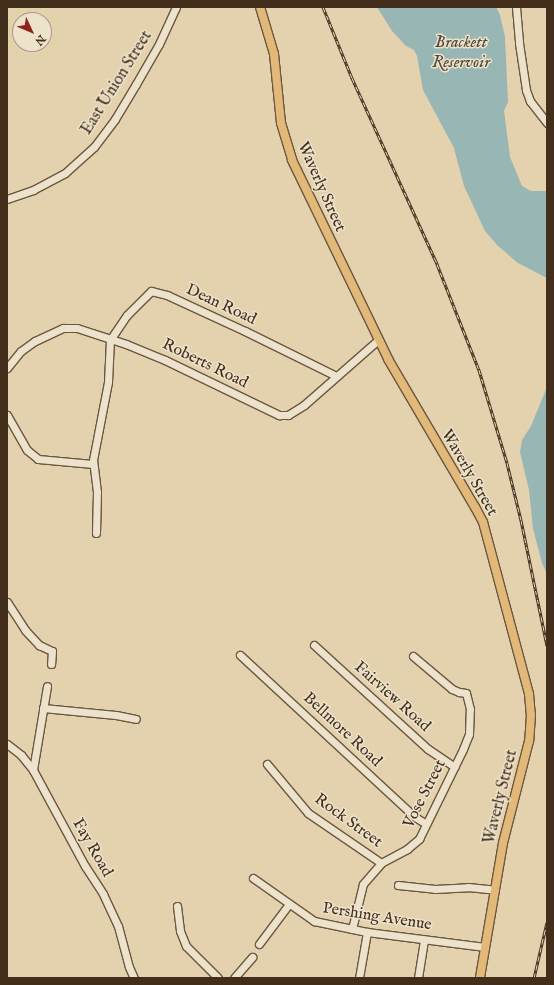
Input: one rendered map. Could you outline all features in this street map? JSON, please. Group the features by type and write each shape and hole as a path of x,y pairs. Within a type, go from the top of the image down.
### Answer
{"main road":[{"name":"Waverly Street","path":"260,7 274,54 282,123 290,154 308,195 378,340 398,378 483,522 529,694 531,715 529,740 509,816 480,978"}],"street":[{"name":"East Union Street","path":"7,199 33,190 65,173 94,147 115,119 136,84 159,44 176,7"},
{"path":"516,7 521,63 526,90 530,101 547,122"},
{"name":"Dean Road","path":"110,340 117,327 146,295 151,291 156,291 245,331 336,376"},
{"name":"Roberts Road","path":"7,368 21,351 47,334 62,328 77,328 126,344 165,360 279,415 288,415 295,412 378,340"},
{"path":"96,533 97,492 93,464 95,446 108,382 110,340"},
{"path":"7,415 27,450 38,459 93,464"},
{"path":"7,602 25,630 39,645 52,651 51,664"},
{"name":"Fairview Road","path":"314,645 428,749 455,767"},
{"name":"Bellmore Road","path":"240,655 415,817 426,824"},
{"name":"Vose Street","path":"352,928 362,884 381,863 412,846 419,839 455,767 469,734 470,709 466,693 452,689 413,656"},
{"path":"33,770 47,686"},
{"path":"43,708 116,715 136,720"},
{"name":"Fay Road","path":"7,744 21,754 33,770 85,866 112,911 129,967 134,978"},
{"name":"Rock Street","path":"267,764 308,813 381,863"},
{"name":"Pershing Avenue","path":"253,878 314,921 367,932 485,947"},
{"path":"398,885 417,888 444,889 468,886 495,890"},
{"path":"259,944 289,904"},
{"path":"177,906 180,931 186,946 218,978"},
{"path":"358,978 367,932"},
{"path":"418,978 424,939"},
{"path":"234,978 252,957"}],"water":[{"name":"Brackett Reservoir","path":"377,7 496,7 500,15 505,37 508,102 504,111 510,157 522,186 531,191 547,191 547,278 518,263 497,245 485,231 464,186 454,148 423,90 417,56 414,50 406,46 392,31"},
{"path":"547,387 547,574 542,563 533,529 529,490 520,452 522,440 531,426"}],"railway":[{"path":"323,7 352,78 437,264 479,370 507,463 521,520 547,645"},
{"path":"534,978 547,922"}]}
